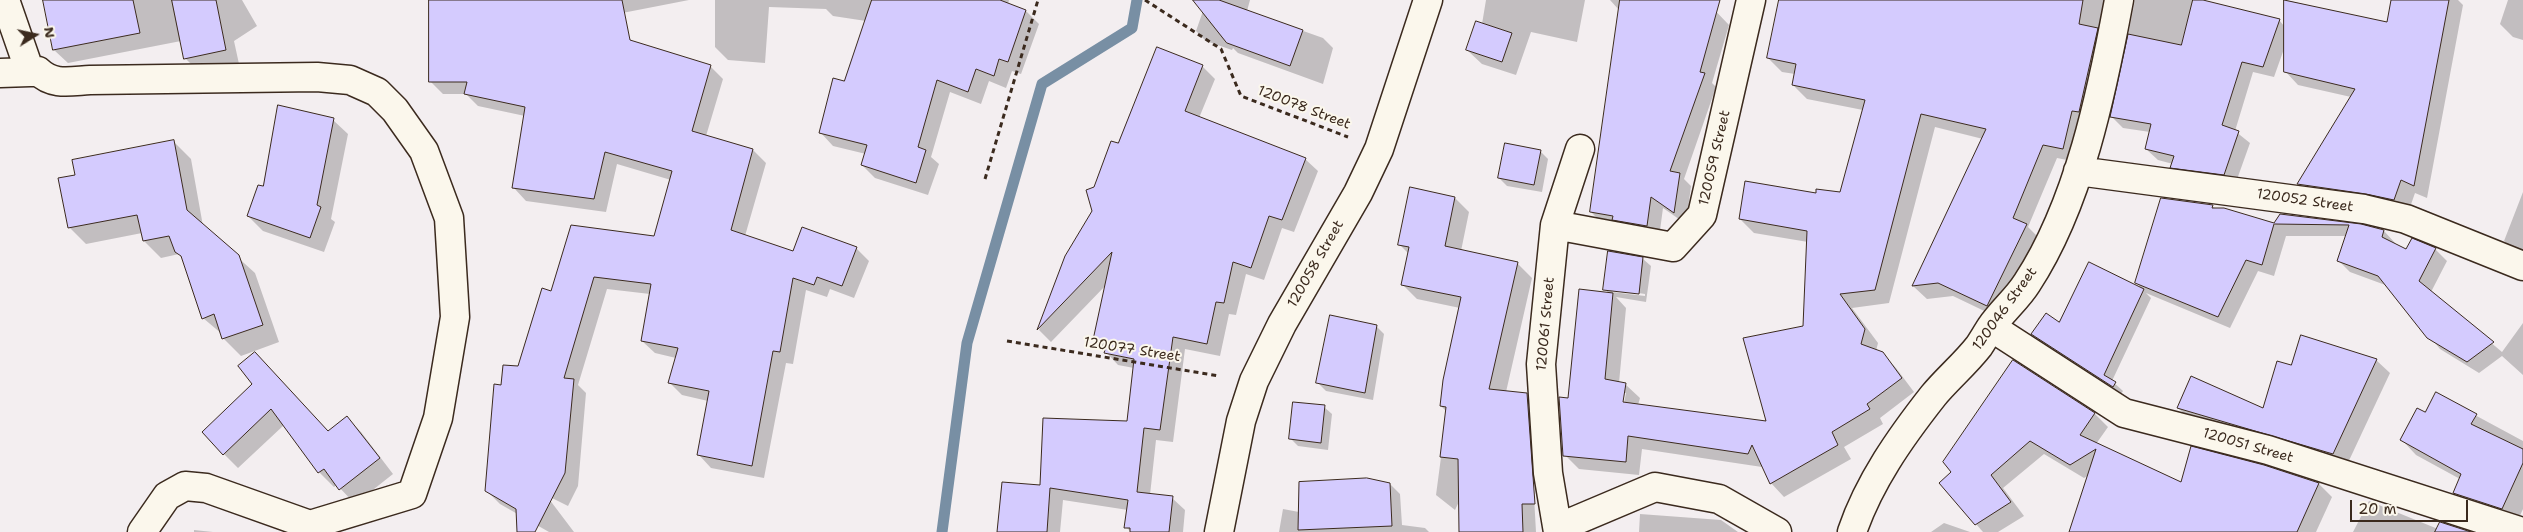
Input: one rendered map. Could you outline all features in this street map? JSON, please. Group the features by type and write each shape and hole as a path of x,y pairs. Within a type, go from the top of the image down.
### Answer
{"street":[{"path":"5,0 30,72"},
{"name":"120058 Street","path":"1220,532 1238,431 1254,381 1282,324 1358,193 1379,149 1428,0"},
{"name":"120059 Street","path":"1555,225 1674,247 1702,215 1751,0"},
{"name":"120046 Street","path":"1852,532 1858,512 1885,461 1934,396 1978,346 1991,327 2027,284 2053,238 2078,171 2107,64 2119,0"},
{"path":"0,73 38,72 44,78 56,82 266,76 350,80 377,92 395,110 424,151 449,218 455,317 438,418 412,494 310,525 206,488 185,486 166,496 142,532"},
{"name":"120061 Street","path":"1558,530 1548,473 1541,364 1555,225 1580,149"},
{"name":"120052 Street","path":"2078,171 2364,209 2406,219 2523,266"},
{"name":"120051 Street","path":"1991,327 2124,413 2268,450 2522,532"},
{"path":"1558,530 1655,487 1719,499 1777,532"}],"path":[{"path":"985,179 1038,0"},
{"name":"120078 Street","path":"1145,0 1221,49 1241,96 1379,149"},
{"name":"120077 Street","path":"1007,341 1254,381"}],"building":[{"path":"43,0 133,0 140,33 53,50"},
{"path":"172,0 216,0 226,50 184,59"},
{"path":"429,0 622,0 630,40 711,65 692,131 753,149 731,230 793,251 802,227 857,247 842,286 817,277 814,285 793,278 780,352 773,351 752,466 697,455 709,391 668,383 678,348 641,341 651,284 594,277 564,378 574,379 565,473 535,532 517,532 516,509 485,491 494,384 501,385 503,365 518,366 542,288 551,291 571,225 654,236 672,171 605,152 594,199 512,188 525,107 464,94 467,82 429,82"},
{"path":"872,0 1000,0 1026,10 1008,62 999,59 994,76 976,69 968,92 937,80 918,147 926,150 916,183 861,165 867,145 819,133 833,78 844,81"},
{"path":"1193,0 1219,0 1303,30 1290,66 1227,43"},
{"path":"1620,0 1720,0 1700,72 1705,73 1670,171 1680,173 1674,213 1651,197 1647,226 1612,220 1613,216 1590,212"},
{"path":"1779,0 2083,0 2079,24 2098,28 2079,112 2072,111 2063,149 2043,145 2013,218 2027,224 1987,306 1938,283 1912,286 1986,129 1921,114 1875,290 1840,294 1865,329 1861,344 1883,352 1902,378 1867,404 1870,409 1832,432 1838,445 1770,484 1752,445 1748,454 1628,436 1626,462 1563,456 1559,397 1568,398 1579,289 1613,293 1605,379 1626,383 1623,402 1766,421 1743,338 1803,326 1807,231 1739,219 1745,181 1816,193 1816,189 1840,192 1865,100 1792,85 1796,64 1767,58"},
{"path":"2193,0 2203,0 2280,19 2263,67 2242,62 2222,125 2239,131 2224,175 2170,168 2174,156 2145,149 2151,124 2110,117 2128,34 2181,45"},
{"path":"2284,0 2387,22 2391,0 2449,0 2414,186 2401,180 2394,200 2297,184 2355,89 2284,72"},
{"path":"1476,21 1512,33 1502,62 1466,50"},
{"path":"1157,47 1203,65 1185,111 1306,158 1282,220 1269,216 1251,268 1233,262 1224,303 1216,302 1207,344 1173,337 1160,430 1144,428 1137,492 1173,496 1169,532 1130,532 1130,528 1124,528 1128,500 1050,488 1047,532 997,532 1002,482 1040,485 1043,418 1127,421 1134,359 1104,353 1107,343 1093,340 1112,252 1037,330 1065,256 1092,211 1086,190 1094,187 1111,141 1118,143"},
{"path":"278,105 334,118 317,205 321,207 310,238 247,216 258,185 263,186"},
{"path":"174,140 187,210 239,255 263,325 222,339 214,314 202,319 181,256 175,252 169,236 143,241 137,215 68,228 58,178 75,175 72,160"},
{"path":"1505,143 1541,150 1534,185 1498,178"},
{"path":"1410,187 1455,197 1445,246 1518,262 1489,389 1527,393 1535,504 1522,504 1523,532 1459,532 1458,459 1440,457 1446,407 1440,406 1443,380 1461,297 1401,285 1409,247 1398,245"},
{"path":"2161,198 2213,205 2212,208 2224,208 2274,223 2280,214 2361,224 2384,230 2382,237 2406,249 2412,238 2436,248 2419,281 2494,342 2467,362 2427,338 2378,276 2337,261 2349,225 2274,224 2262,265 2246,260 2218,317 2135,283"},
{"path":"1608,251 1643,257 1639,294 1603,290"},
{"path":"2089,262 2144,289 2104,375 2116,382 2113,387 2031,334 2046,313 2059,322"},
{"path":"1330,315 1377,325 1365,393 1316,383"},
{"path":"2301,335 2377,359 2333,454 2177,408 2191,376 2263,408 2277,361 2291,365"},
{"path":"255,352 328,431 347,416 380,458 339,490 324,469 318,473 271,409 223,455 202,432 252,384 238,366"},
{"path":"2013,360 2095,413 2080,435 2181,482 2191,446 2264,465 2319,483 2297,532 2069,532 2096,449 2070,465 2030,441 1991,475 2011,502 1975,525 1939,483 1951,472 1943,462"},
{"path":"2436,392 2477,414 2471,424 2523,449 2523,463 2502,509 2453,493 2461,474 2400,440 2417,408 2425,412"},
{"path":"1293,402 1325,405 1321,443 1289,439"},
{"path":"1367,478 1390,483 1392,526 1298,530 1299,482"},
{"path":"2440,522 2471,532 2435,532"}],"waterway":[{"path":"942,532 967,343 1042,84 1132,28 1137,0"}]}
